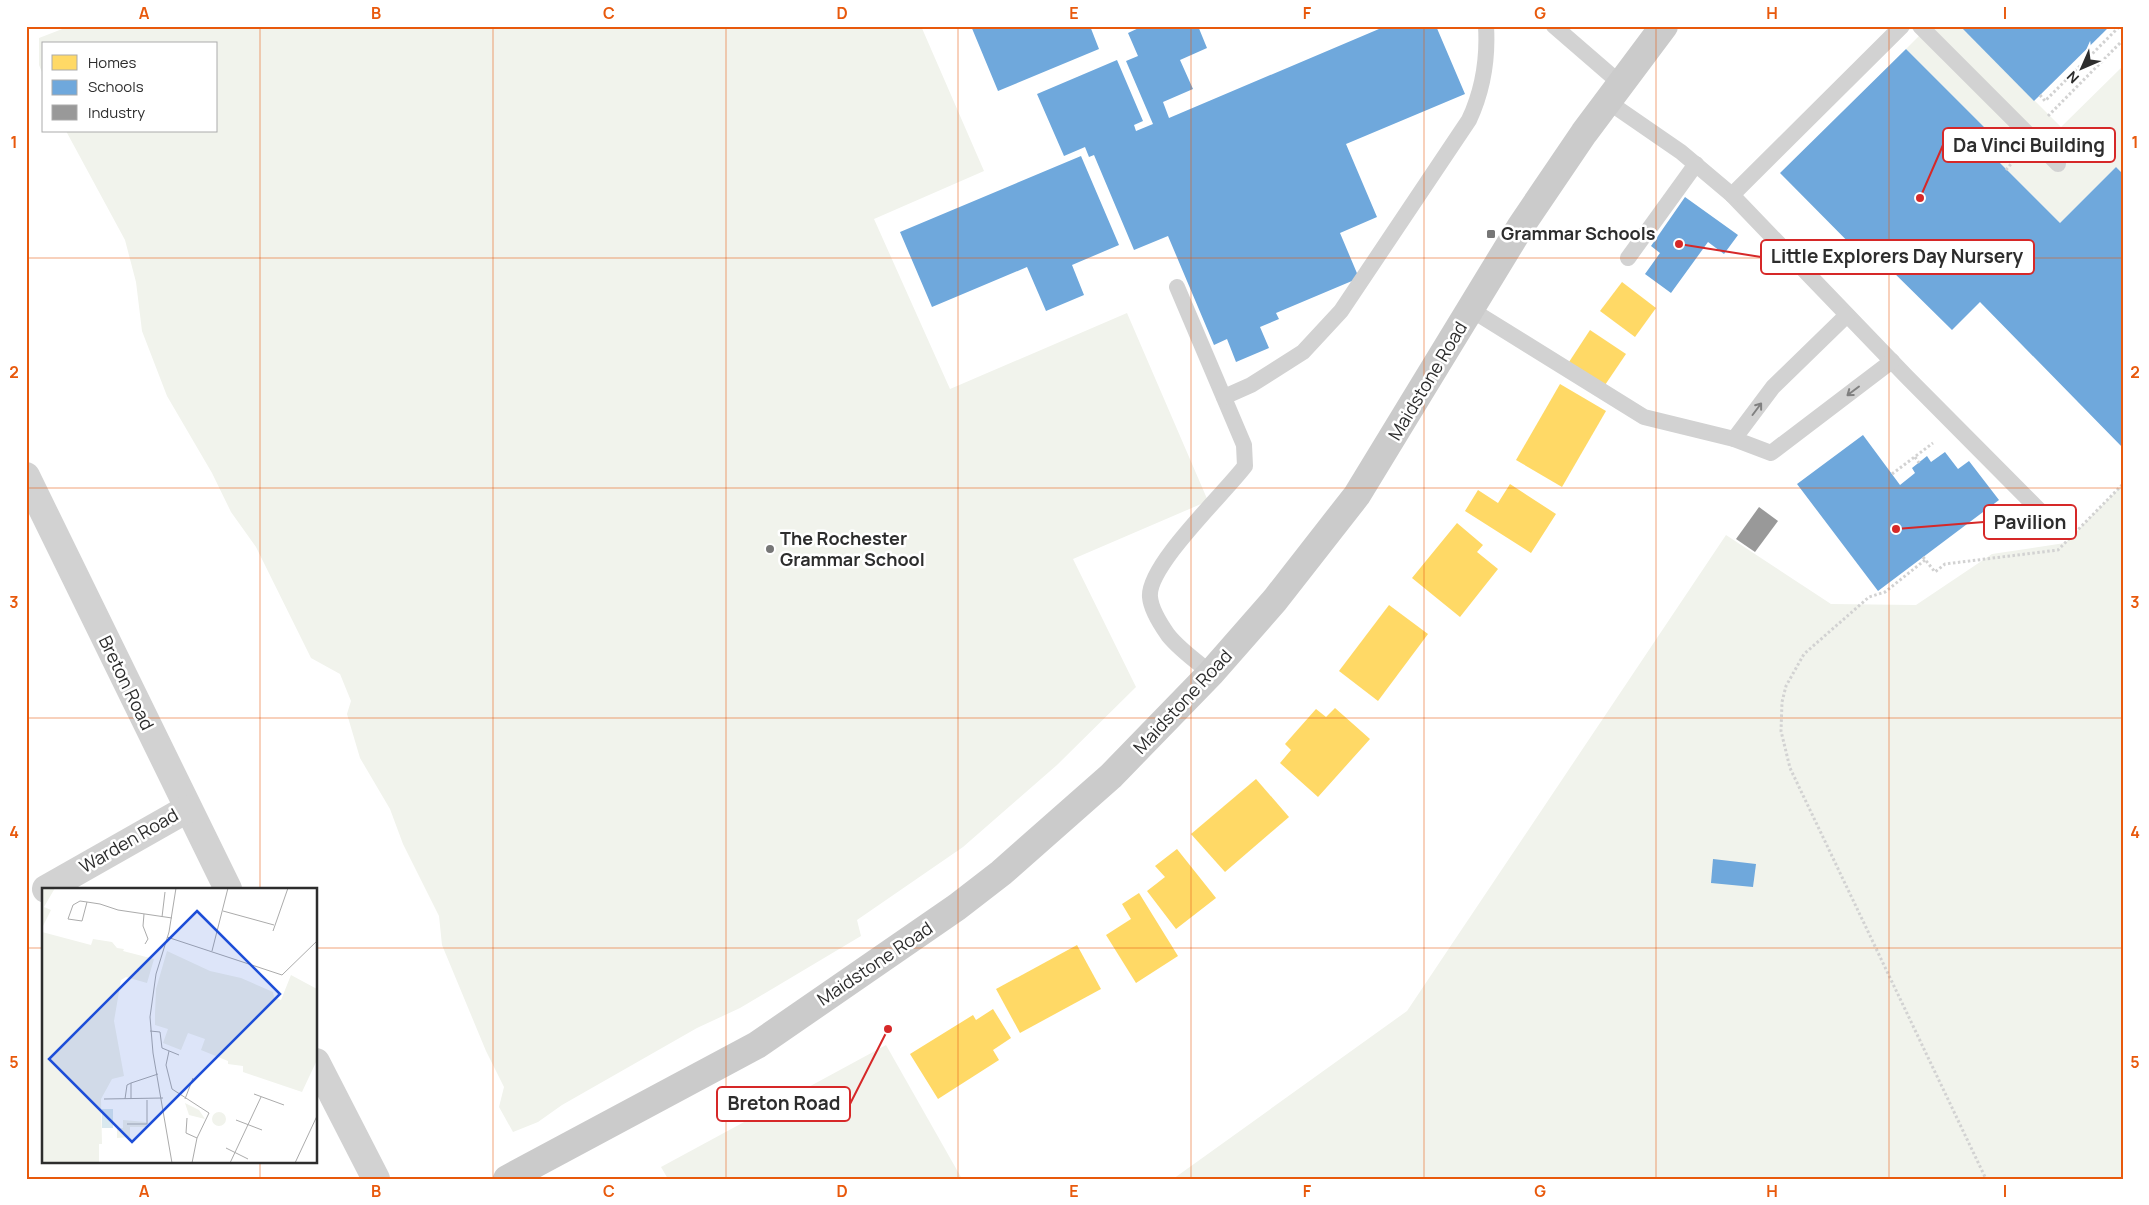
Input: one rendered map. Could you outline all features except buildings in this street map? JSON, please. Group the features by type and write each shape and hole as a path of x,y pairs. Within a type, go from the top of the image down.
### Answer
{"main road":[{"name":"Maidstone Road","path":"507,1179 757,1045 922,933 1001,873 1111,776 1211,674 1281,592 1362,488 1521,226 1567,156 1664,26"}],"street":[{"name":"Breton Road","path":"26,476 187,809 227,888"},
{"name":"Warden Road","path":"47,888 187,809"},
{"name":"Warden Road","path":"26,900 42,891"},
{"path":"318,1066 376,1179"}],"lane":[{"path":"1224,397 1251,385 1303,352 1341,311 1468,120 1479,98 1488,51 1486,26"},
{"path":"1554,26 1614,92 1732,195 1847,315 2044,514"},
{"path":"1732,195 1902,26"},
{"path":"1920,26 2058,164"},
{"path":"1628,258 1696,164"},
{"path":"1177,287 1244,445 1245,466 1162,562 1152,580 1150,598 1157,616 1169,636 1211,674"},
{"path":"1470,309 1644,417 1734,439 1771,453 1892,361"},
{"path":"1734,439 1773,388 1847,315"}],"path":[{"path":"2040,95 2046,101 2120,26"},
{"path":"2049,115 2123,40"},
{"path":"1892,474 1935,441"},
{"path":"1915,457 1919,463"},
{"path":"1986,1179 1790,768 1781,731 1780,717 1784,694 1794,669 1804,654 1869,597 1885,592 1924,559 1935,572 1945,564 2058,550 2123,484"}],"shaded area":[{"name":"The Rochester Grammar School","path":"70,26 921,26 984,171 874,219 950,389 1127,313 1208,501 1073,559 1136,687 1057,765 963,847 857,920 861,936 740,1008 697,1028 562,1105 538,1122 513,1132 499,1107 504,1087 486,1051 442,945 439,916 403,844 390,809 360,758 347,714 351,701 340,674 311,658 256,547 231,512 212,473 167,396 142,331 136,282 125,240 67,132 218,132 218,42 42,42 42,72 39,65 39,38"},
{"path":"1929,26 1960,26 2061,127 2123,66 2123,174 2116,167 2060,223 2000,163 2010,153 1906,49"},
{"path":"2123,484 2123,1179 1173,1179 1407,1011 1726,535 1831,604 1916,605 1992,554 2065,543"},
{"path":"886,1045 962,1179 668,1179 661,1167"}],"place":[{"name":"Da Vinci Building","path":"1920,198"},
{"name":"Grammar Schools","path":"1491,234"},
{"name":"Little Explorers Day Nursery","path":"1679,244"},
{"name":"Pavilion","path":"1896,529"},
{"name":"The Rochester Grammar School","path":"770,549"},
{"name":"Breton Road","path":"888,1029"}]}
